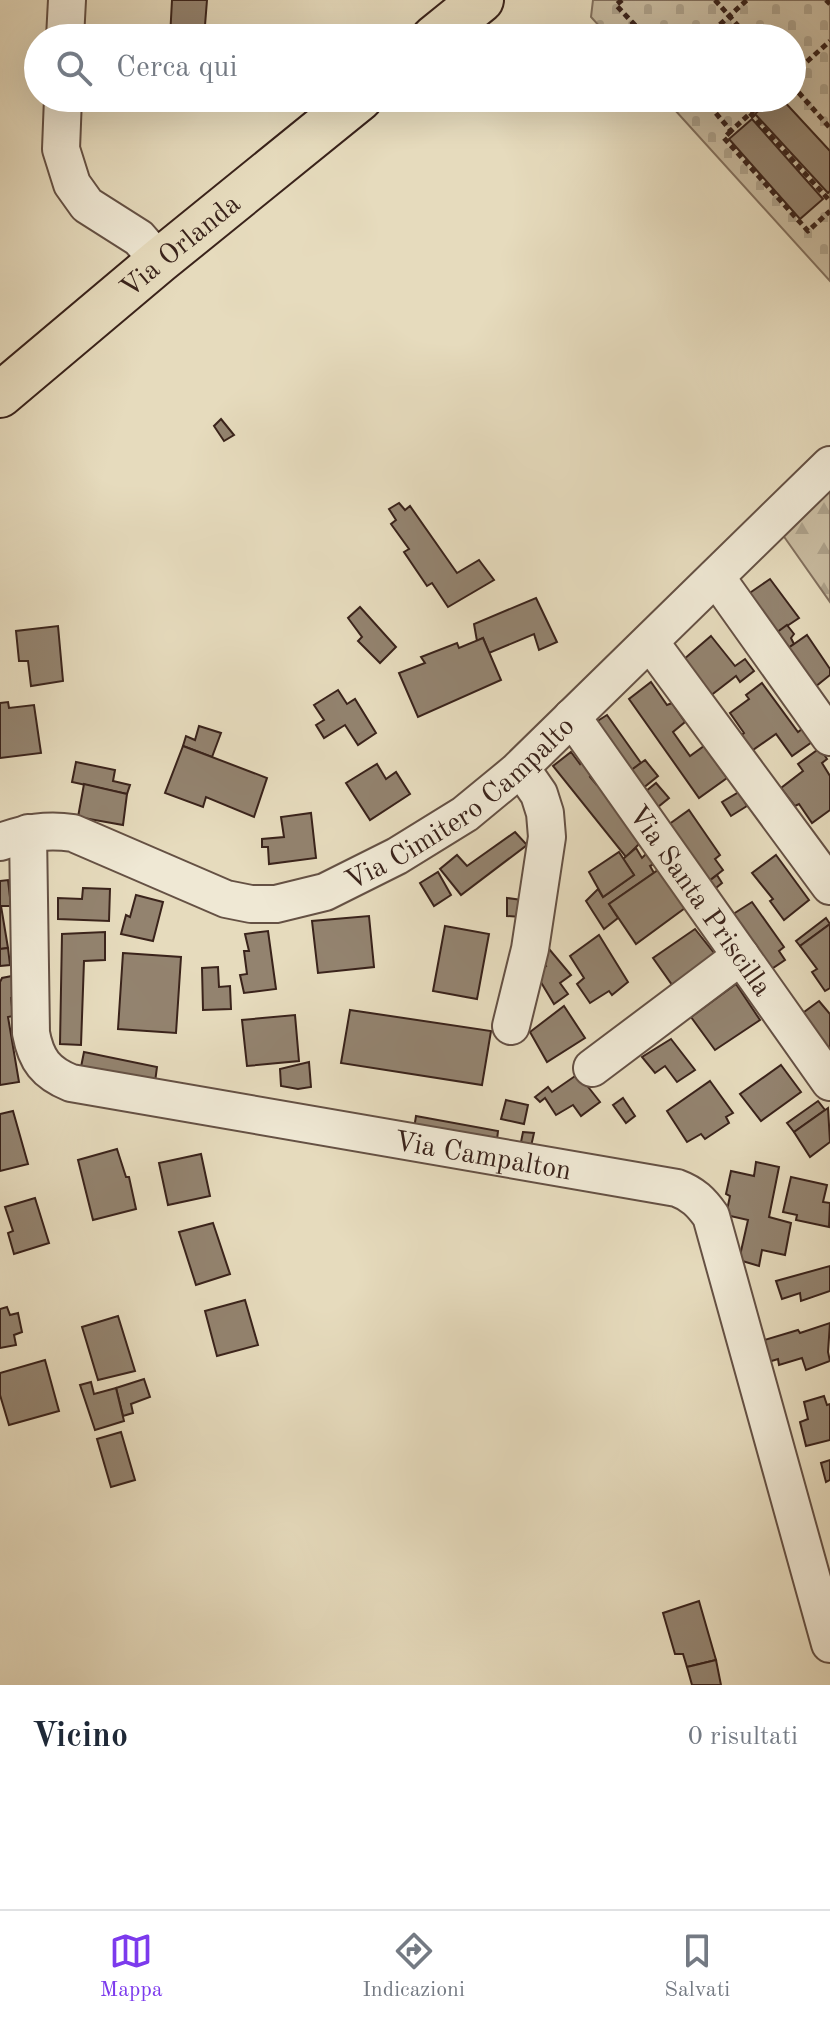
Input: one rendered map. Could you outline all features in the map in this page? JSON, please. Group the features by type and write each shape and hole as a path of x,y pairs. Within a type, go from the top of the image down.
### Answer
{"main road":[{"path":"451,24 481,0"},
{"name":"Via Orlanda","path":"0,395 343,112"}],"street":[{"path":"66,24 67,0"},
{"path":"62,112 61,149 72,184 87,205 139,238 159,261"},
{"name":"Via Cimitero Campalto","path":"14,837 50,830 73,833 226,899 251,904 276,904 325,892 397,856 465,814 521,768 830,465"},
{"path":"716,577 830,737"},
{"path":"650,642 830,886"},
{"name":"Via Santa Priscilla","path":"572,717 830,1082"},
{"path":"511,1026 530,949 547,837 545,813 539,794 521,768"},
{"name":"Via Campalton","path":"14,837 31,1033 41,1064 53,1076 86,1086 677,1188 691,1193 711,1216 830,1644"},
{"path":"592,1068 741,956"}],"path":[{"path":"622,0 616,5 634,24"},
{"path":"715,0 736,24"},
{"path":"720,24 747,0"},
{"path":"806,62 830,41"},
{"path":"806,101 830,128"},
{"path":"715,112 731,131"},
{"path":"830,201 750,113 724,138 808,231 830,211"}],"green space":[{"path":"593,0 830,0 830,281 677,112 806,112 806,24 597,24 591,17"},
{"path":"830,484 830,602 780,531"}],"building":[{"path":"172,0 207,0 205,24 171,24"},
{"path":"794,112 830,151 828,193 755,114"},
{"path":"752,119 823,199 800,219 729,139"},
{"path":"221,419 234,435 224,441 214,426"},
{"path":"399,503 405,510 410,506 457,573 479,560 494,580 448,607 432,583 427,586 404,552 409,549 391,524 396,520 389,509"},
{"path":"770,579 799,618 769,638 741,599"},
{"path":"536,598 557,642 539,650 534,634 489,653 483,638 477,641 474,624"},
{"path":"360,607 396,647 380,663 358,641 362,637 348,618"},
{"path":"787,625 794,634 791,638 794,644 777,656 769,638"},
{"path":"58,626 63,681 31,686 28,661 19,661 16,631"},
{"path":"807,635 830,669 830,675 805,695 777,656"},
{"path":"711,636 735,666 745,659 754,671 740,682 736,676 705,700 683,660"},
{"path":"483,638 501,680 418,717 399,673 425,663 421,657 457,643 459,648"},
{"path":"651,682 667,705 672,703 685,722 673,732 690,756 704,746 727,778 699,798 629,699"},
{"path":"762,683 798,732 802,729 812,742 792,756 776,734 750,752 739,737 744,733 730,713 749,699 746,695"},
{"path":"338,690 347,704 355,699 376,733 358,745 345,725 324,738 316,725 324,720 314,705"},
{"path":"8,702 9,708 34,705 41,753 0,758 0,703"},
{"path":"607,715 641,763 624,776 588,727"},
{"path":"199,726 221,733 212,757 183,746 186,736 195,740"},
{"path":"183,746 267,778 254,817 206,797 203,807 165,793"},
{"path":"820,748 827,759 822,763 830,776 830,810 812,823 799,804 795,806 781,788 803,771 798,764"},
{"path":"571,752 580,764 584,759 595,773 590,777 596,784 600,780 609,793 605,795 610,803 615,799 641,842 626,857 553,766"},
{"path":"645,760 658,776 632,797 619,779"},
{"path":"76,762 115,770 113,781 130,785 127,794 72,782"},
{"path":"377,764 386,779 396,772 410,794 370,820 346,783"},
{"path":"656,783 669,798 653,811 640,796"},
{"path":"84,784 127,794 123,825 78,817"},
{"path":"739,792 747,806 731,816 722,802"},
{"path":"689,810 720,855 715,859 723,870 700,888 661,830"},
{"path":"311,813 316,858 269,864 268,847 262,847 262,839 284,837 281,817"},
{"path":"515,832 527,845 461,895 440,869 457,855 467,866"},
{"path":"636,848 642,858 648,852 656,863 650,866 654,873 609,904 618,918 604,929 586,901 598,889 603,897 634,875 623,859"},
{"path":"619,852 634,875 603,897 589,872"},
{"path":"776,855 809,900 784,920 770,901 773,899 752,873"},
{"path":"658,870 685,908 636,944 609,904"},
{"path":"438,872 451,895 434,906 420,883"},
{"path":"717,875 722,883 706,896 700,888"},
{"path":"8,880 11,906 1,906 8,948 0,949 0,881"},
{"path":"83,888 110,889 109,921 58,919 58,898 82,899"},
{"path":"136,895 163,902 153,941 121,934"},
{"path":"507,898 523,900 521,917 507,916"},
{"path":"752,902 784,947 779,951 785,960 764,974 727,918"},
{"path":"369,916 374,967 318,973 312,921"},
{"path":"826,918 830,924 800,946 796,941"},
{"path":"830,924 830,988 825,991 812,972 817,969 800,946"},
{"path":"445,926 489,934 477,999 433,991"},
{"path":"695,929 718,958 675,989 653,958"},
{"path":"268,931 276,989 244,993 240,975 247,974 244,951 249,951 245,934"},
{"path":"105,932 105,960 84,961 81,1045 60,1044 62,934"},
{"path":"599,935 628,982 612,995 609,991 590,1003 577,984 584,978 570,956"},
{"path":"544,943 571,975 560,983 568,994 554,1004 536,974 546,966 539,957"},
{"path":"8,948 10,965 0,966 0,949"},
{"path":"123,953 181,957 176,1033 118,1029"},
{"path":"218,967 219,987 230,986 231,1009 203,1010 202,968"},
{"path":"12,976 16,996 11,998 13,1016 8,1017 19,1082 0,1085 0,982 2,978"},
{"path":"736,984 760,1020 715,1050 691,1017"},
{"path":"819,1001 830,1014 830,1058 800,1015"},
{"path":"564,1006 585,1038 547,1062 530,1032"},
{"path":"350,1010 491,1031 482,1085 341,1063"},
{"path":"295,1015 299,1061 247,1066 242,1020"},
{"path":"671,1039 695,1070 677,1082 665,1066 655,1073 642,1057"},
{"path":"84,1052 157,1067 155,1082 81,1067"},
{"path":"309,1062 311,1087 298,1089 281,1086 280,1069"},
{"path":"781,1065 801,1092 761,1121 740,1094"},
{"path":"578,1074 600,1102 581,1116 573,1105 556,1115 545,1098 540,1102 535,1097 548,1087 552,1092"},
{"path":"710,1081 733,1113 726,1117 729,1123 705,1139 701,1134 687,1142 667,1111"},
{"path":"623,1098 635,1116 626,1123 613,1105"},
{"path":"506,1100 528,1105 524,1124 501,1119"},
{"path":"818,1101 825,1110 794,1132 787,1123"},
{"path":"828,1108 830,1142 810,1157 794,1132"},
{"path":"13,1111 28,1164 0,1171 0,1114"},
{"path":"416,1116 498,1131 496,1148 413,1135"},
{"path":"523,1132 534,1133 530,1151 520,1147"},
{"path":"117,1149 126,1177 129,1177 136,1209 93,1220 78,1160"},
{"path":"201,1154 210,1196 168,1205 159,1163"},
{"path":"756,1162 779,1167 769,1217 791,1223 785,1255 762,1250 759,1266 739,1260 748,1220 726,1215 731,1171 754,1176"},
{"path":"791,1177 827,1185 823,1202 830,1203 829,1227 796,1220 797,1215 783,1212"},
{"path":"35,1198 49,1243 14,1254 8,1233 13,1231 5,1207"},
{"path":"213,1223 230,1274 196,1285 179,1232"},
{"path":"830,1266 830,1291 801,1301 800,1293 782,1299 776,1281"},
{"path":"245,1300 258,1345 217,1356 205,1311"},
{"path":"7,1307 10,1315 18,1313 22,1332 14,1335 16,1345 0,1348 0,1309"},
{"path":"118,1316 135,1371 98,1380 82,1327"},
{"path":"830,1323 830,1361 806,1370 802,1358 779,1365 778,1359 765,1363 758,1342"},
{"path":"45,1360 59,1411 9,1425 0,1395 0,1373"},
{"path":"144,1379 150,1397 131,1404 133,1413 123,1416 116,1388"},
{"path":"91,1382 94,1394 116,1388 124,1421 95,1430 80,1385"},
{"path":"824,1396 827,1405 830,1404 830,1440 806,1446 800,1422 808,1419 804,1402"},
{"path":"121,1432 135,1480 111,1487 97,1439"},
{"path":"830,1460 830,1480 826,1482 821,1463"},
{"path":"699,1601 716,1660 687,1667 683,1654 675,1654 663,1613"},
{"path":"716,1660 721,1685 692,1685 687,1667"}]}
